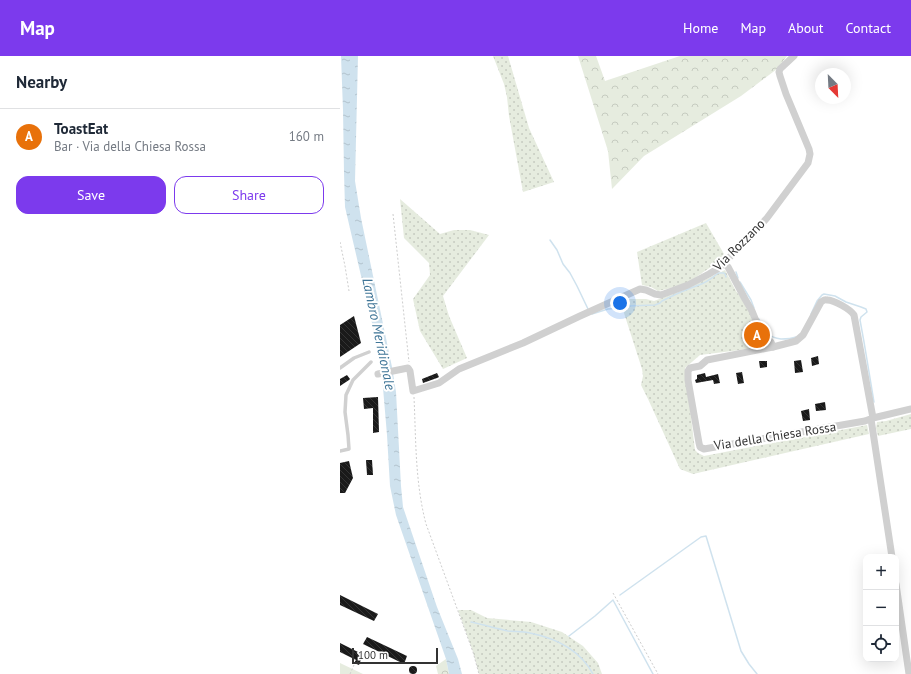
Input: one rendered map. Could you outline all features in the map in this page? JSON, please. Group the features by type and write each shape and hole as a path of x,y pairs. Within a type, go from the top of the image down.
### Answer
{"street":[{"name":"Via Rozzano","path":"413,390 439,383 459,369 523,343 640,289 661,295 688,285 709,274 724,263 767,218 808,163 810,154 809,149 786,94 779,72 780,68 794,56"},
{"path":"724,263 728,267 744,299 752,311 761,333 771,342 774,347"},
{"name":"Via della Chiesa Rossa","path":"892,554 872,418 855,317 851,312 833,301 823,301 819,305 801,338 796,341 774,347 707,360 700,366 689,370 688,380 700,447 704,448 865,421 872,418 911,409"},
{"path":"378,374 406,368 409,369 413,390"},
{"path":"897,590 910,674"}],"lane":[{"path":"340,368 354,358 369,352"},
{"path":"340,451 349,449 345,412 346,395 353,380 371,362"}],"path":[{"path":"394,214 409,363 406,368"},
{"path":"340,242 349,291"},
{"path":"413,390 417,478 422,511 474,652 479,674"},
{"path":"613,593 658,674"},
{"path":"350,674 354,665"}],"green space":[{"path":"493,56 508,56 529,128 554,182 523,192 507,97 504,84"},
{"path":"578,56 596,56 605,81 680,56 787,56 777,69 741,96 644,156 612,189 608,151"},
{"path":"400,199 440,234 454,230 470,230 489,235 443,296 449,316 467,358 443,369 420,331 413,299 430,275 429,263 404,238"},
{"path":"706,223 724,254 718,262 689,282 667,289 658,291 651,287 642,285 637,252"},
{"path":"725,270 736,291 748,307 753,323 766,345 765,347 700,355 685,368 695,450 704,456 867,425 869,434 693,474 680,469 641,385 643,376 642,369 624,313 625,299 646,299 654,301 686,289"},
{"path":"911,414 911,429 878,436 876,428 877,422"},
{"path":"458,610 471,610 487,618 531,622 562,632 583,646 598,663 602,674 479,674"},
{"path":"446,659 449,674 438,674 436,666"},
{"path":"340,663 363,674 340,674"}],"water":[{"name":"Lambro Meridionale","path":"341,56 358,56 355,181 396,392 403,507 437,607 458,659 462,674 449,674 446,659 396,515 390,486 382,376 372,323 345,207"}],"building":[{"path":"354,316 361,343 340,357 340,325"},
{"path":"818,356 819,364 812,366 811,358"},
{"path":"801,360 803,372 795,373 794,361"},
{"path":"759,361 767,361 767,367 760,368"},
{"path":"742,372 744,383 738,384 736,373"},
{"path":"437,373 439,377 423,383 422,379"},
{"path":"705,373 706,377 718,374 720,383 714,384 713,380 696,383 695,380 697,379 697,375"},
{"path":"347,375 350,379 340,386 340,379"},
{"path":"378,397 379,432 373,433 373,408 364,409 363,398"},
{"path":"825,402 826,410 816,411 815,404"},
{"path":"809,409 810,420 803,421 801,411"},
{"path":"366,460 372,460 373,475 367,475"},
{"path":"349,461 353,478 345,493 340,493 340,463"},
{"path":"340,595 378,614 374,621 340,605"},
{"path":"367,637 407,656 404,664 363,644"},
{"path":"340,643 362,654 360,656 362,657 359,665 354,663 356,660 340,652"},
{"path":"413,666 416,667 416,673 413,674 410,673 409,670 410,667"}],"waterway":[{"path":"550,240 557,250 563,264 570,273 588,309"},
{"path":"736,272 738,278"},
{"path":"592,314 608,309 628,306 655,305 706,282 718,273 724,273 726,277"},
{"path":"740,282 754,308"},
{"path":"811,314 817,301 824,294 835,296 846,302 866,309 867,312 861,317 860,320 874,402"},
{"path":"759,319 769,335 772,337 781,339 796,337"},
{"path":"620,595 701,537 706,536 741,651 757,674"},
{"path":"569,636 613,600 653,674"},
{"path":"471,622 508,631 530,633 549,638 566,646 574,652 588,666 593,674"}],"place":[{"name":"ToastEat","path":"757,335"}]}
